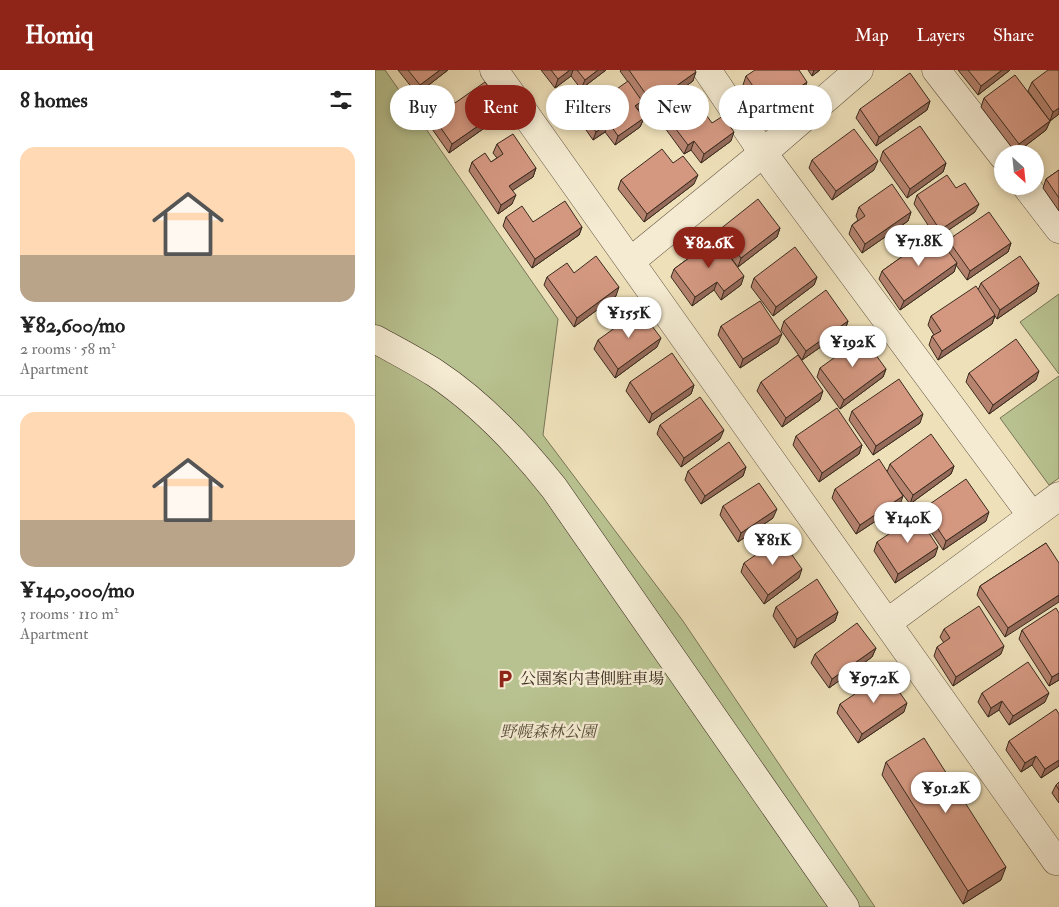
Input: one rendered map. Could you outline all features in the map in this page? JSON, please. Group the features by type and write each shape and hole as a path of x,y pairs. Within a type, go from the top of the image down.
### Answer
{"street":[{"path":"494,70 1056,861 1059,859"},
{"path":"707,70 763,153 1032,516"},
{"path":"631,261 763,153 859,70"},
{"path":"936,70 994,145"},
{"path":"1033,195 1059,229"},
{"path":"375,339 435,373 465,395 497,423 535,464 560,496 845,907"},
{"path":"887,622 1059,496"}],"green space":[{"name":"野幌森林公園","path":"375,70 385,70 395,85 390,85 390,130 427,130 558,319 543,435 683,621 875,907 375,907"},
{"path":"1059,294 1059,374 1020,322"},
{"path":"1059,376 1059,478 1049,485 1000,418"}],"building":[{"path":"408,70 440,70 420,85"},
{"path":"551,70 570,70 558,79"},
{"path":"577,70 598,70 585,80"},
{"path":"629,70 695,70 696,72 678,85 639,85"},
{"path":"755,70 799,70 807,82 803,85 752,85 746,76"},
{"path":"968,70 1002,70 981,86"},
{"path":"1048,70 1059,70 1059,108 1053,112 1032,82"},
{"path":"910,73 930,101 879,137 860,109"},
{"path":"1015,75 1050,121 1019,144 984,98"},
{"path":"628,81 639,97 639,103 635,106 639,111 639,121 629,128 629,85 622,85"},
{"path":"465,96 465,130 472,130 452,144 442,130 455,130 455,103"},
{"path":"709,119 712,123 719,119 719,130 733,130 734,132 704,154 694,141 688,145 677,130 709,130"},
{"path":"920,126 946,163 910,189 883,151"},
{"path":"854,129 878,161 836,191 812,160"},
{"path":"614,130 627,130 618,136"},
{"path":"513,134 536,168 509,186 516,195 501,205 472,162 485,153 491,162 503,154 497,144"},
{"path":"662,149 673,163 683,156 698,175 647,214 621,180"},
{"path":"1059,170 1059,198 1046,179"},
{"path":"947,175 956,188 965,183 979,204 940,230 917,195"},
{"path":"892,184 911,212 865,244 852,225 865,216 859,207"},
{"path":"758,199 780,228 741,258 719,230"},
{"path":"565,201 582,227 535,259 506,217 522,206 533,222"},
{"path":"989,212 1011,243 970,271 948,240"},
{"path":"935,233 957,263 904,301 882,271"},
{"path":"716,238 744,276 724,291 717,282 695,297 674,269"},
{"path":"795,247 817,277 776,307 754,278"},
{"path":"596,256 619,287 577,318 547,277 567,263 574,273"},
{"path":"1020,256 1039,283 1000,310 981,283"},
{"path":"976,286 995,315 942,351 932,336 941,331 931,316"},
{"path":"826,290 848,321 806,351 784,321"},
{"path":"760,301 782,334 743,359 721,326"},
{"path":"640,310 661,338 618,369 598,340"},
{"path":"863,337 886,369 844,400 820,368"},
{"path":"1016,339 1039,371 993,405 969,373"},
{"path":"672,353 694,385 652,414 630,382"},
{"path":"798,355 823,391 786,418 761,382"},
{"path":"899,379 923,414 876,446 852,411"},
{"path":"700,397 724,430 684,458 660,425"},
{"path":"837,408 862,445 822,473 796,436"},
{"path":"931,434 954,466 913,495 890,464"},
{"path":"729,442 746,467 705,496 688,471"},
{"path":"879,459 903,496 860,525 835,489"},
{"path":"966,479 989,512 946,541 924,508"},
{"path":"759,483 777,509 741,533 723,506"},
{"path":"917,515 938,547 898,574 877,542"},
{"path":"780,538 802,569 768,595 744,563"},
{"path":"1046,543 1059,563 1059,595 1008,628 980,586"},
{"path":"817,579 838,612 797,639 776,607"},
{"path":"979,606 1004,646 956,677 937,647 950,638 944,629"},
{"path":"1056,608 1059,613 1059,673 1052,677 1022,630"},
{"path":"857,623 876,648 832,679 815,654"},
{"path":"1028,662 1049,693 1013,716 1002,701 991,708 982,693"},
{"path":"886,673 907,703 862,734 840,704"},
{"path":"1056,709 1059,714 1059,760 1045,769 1036,756 1025,763 1009,741"},
{"path":"924,738 1006,867 968,891 886,762"}],"place":[{"name":"公園案内書側駐車場","path":"505,679"}]}
